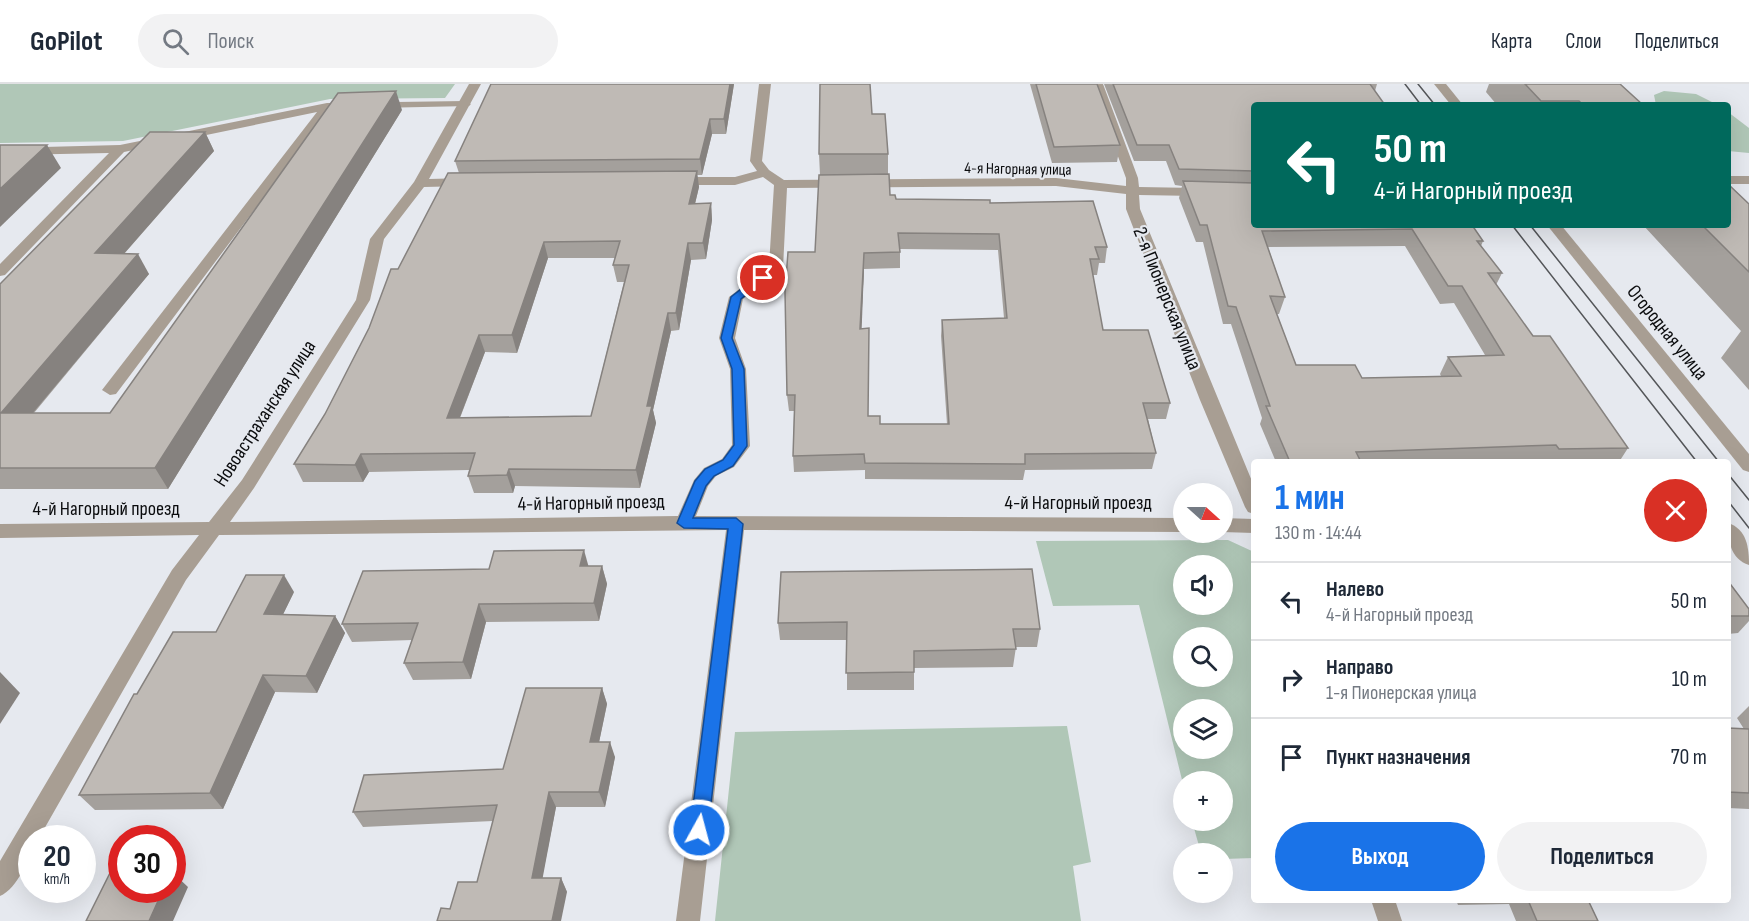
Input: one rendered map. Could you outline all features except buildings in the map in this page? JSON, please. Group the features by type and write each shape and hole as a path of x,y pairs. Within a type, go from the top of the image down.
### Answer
{"street":[{"name":"Новоастраханская улица","path":"0,884 179,575 248,484 363,300 377,239 420,183 475,84"},
{"path":"684,523 700,484 710,472 728,463 741,446 738,369 727,338 736,297 776,268 781,184 765,173 756,161 765,84"},
{"name":"2-я Пионерская улица","path":"1097,84 1132,178 1132,209 1208,400 1251,500"},
{"path":"1440,84 1455,102"},
{"path":"0,155 9,151 120,149 327,106 465,104"},
{"path":"110,390 327,106"},
{"path":"0,272 120,149"},
{"path":"665,181 735,181 765,173"},
{"path":"1731,180 1749,180"},
{"path":"420,183 478,182"},
{"name":"4-я Нагорная улица","path":"781,184 1056,182 1132,192 1251,193"},
{"name":"Огородная улица","path":"1556,228 1749,466"},
{"name":"4-й Нагорный проезд","path":"0,531 684,523 1173,525"},
{"path":"688,921 736,524"},
{"path":"1233,525 1251,526"},
{"path":"1731,534 1749,558"},
{"path":"1384,903 1390,921"}],"green space":[{"path":"0,84 455,84 445,98 330,99 123,141 0,143"},
{"path":"1664,91 1696,94 1712,102 1655,102 1654,95"},
{"path":"1731,114 1749,128 1749,153 1731,151"},
{"path":"1036,541 1233,542 1251,551 1251,858 1233,859 1233,843 1198,843 1195,831 1233,831 1233,771 1180,771 1177,759 1233,759 1233,699 1173,699 1173,743 1139,605 1053,606"},
{"path":"1067,726 1091,862 1073,866 1081,921 715,921 735,732"}],"tram line":[{"path":"1405,84 1419,102"},
{"path":"1418,84 1433,102"},
{"path":"1514,228 1695,459"},
{"path":"1532,228 1717,459"},
{"path":"1731,478 1749,500"},
{"path":"1731,505 1749,528"}],"route":[{"path":"699,830 736,524 684,523 700,484 710,472 728,463 741,446 738,369 727,338 736,297 763,278"}]}
